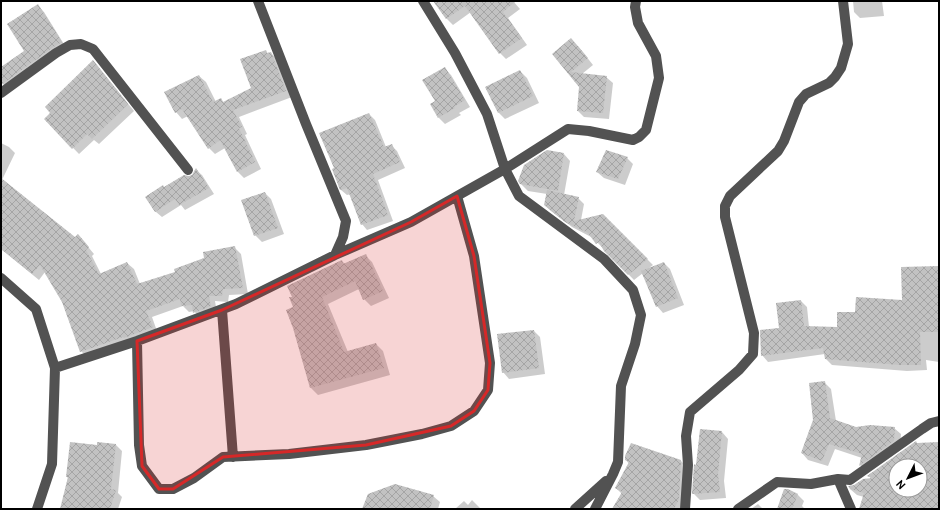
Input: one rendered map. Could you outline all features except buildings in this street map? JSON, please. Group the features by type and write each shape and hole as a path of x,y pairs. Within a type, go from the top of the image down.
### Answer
{"street":[{"path":"258,1 346,221 343,237 335,255"},
{"path":"423,1 455,53 487,114 505,169 519,196 604,259 633,290 641,315 635,344 621,386 618,462 595,509"},
{"path":"55,368 137,341 236,304 335,255 410,222 505,169 568,129 589,131 632,140 640,137 646,130 659,78 656,56 638,23 635,7 636,1"},
{"path":"685,509 688,465 686,436 690,412 739,370 753,354 754,333 725,217 725,206 730,196 778,151 784,141 800,102 806,94 829,83 841,68 848,44 843,1"},
{"path":"1,93 56,53 70,45 81,44 93,49 188,170"},
{"path":"137,341 139,445 142,466 159,488 173,489 194,478 222,457 289,454 366,445 422,434 451,426 474,411 488,390 490,363 474,256 457,196"},
{"path":"1,278 36,309 55,368 52,464 37,509"},
{"path":"222,310 233,457"},
{"path":"738,509 777,482 811,484 838,479 850,480 922,429 939,421"},
{"path":"575,509 613,474"},
{"path":"838,479 851,509"}],"highlighted area":[{"path":"457,196 474,256 490,363 488,390 474,411 451,426 366,445 223,457 173,489 159,489 142,466 137,341 222,310 411,222"}]}
